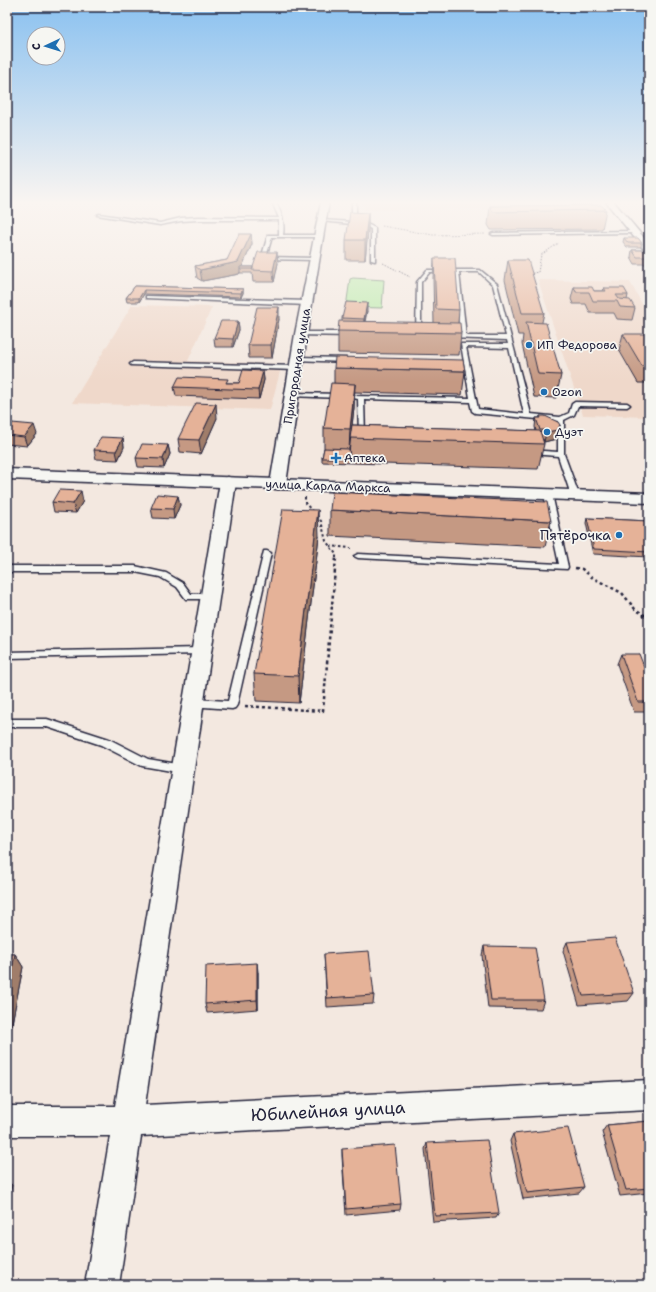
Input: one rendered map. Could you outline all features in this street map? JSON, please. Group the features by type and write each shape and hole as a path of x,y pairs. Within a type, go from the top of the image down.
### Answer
{"main road":[{"name":"улица Карла Маркса","path":"7,474 649,498"}],"street":[{"name":"Пригородная улица","path":"278,484 296,364 314,262"},
{"path":"102,1285 228,482"},
{"name":"Юбилейная улица","path":"7,1121 128,1120 649,1095"}],"lane":[{"path":"418,336 419,282 429,271 480,271 495,285 528,417"},
{"path":"456,271 463,337"},
{"path":"148,296 307,303"},
{"path":"301,334 354,335"},
{"path":"410,336 426,336"},
{"path":"441,336 509,338"},
{"path":"511,346 463,345 475,411 562,419 572,414 576,404 627,405"},
{"path":"133,364 296,364 349,360"},
{"path":"459,362 467,363"},
{"path":"292,395 473,400"},
{"path":"361,397 362,445"},
{"path":"562,419 561,454 575,495"},
{"path":"521,452 561,454"},
{"path":"358,556 564,567 548,494"},
{"path":"193,703 232,706 267,553"},
{"path":"7,569 135,569 163,575 180,585 189,597 210,596"},
{"path":"7,655 201,651"},
{"path":"7,723 47,723 105,742 146,763 183,769"}],"path":[{"path":"381,262 387,264 419,282"},
{"path":"527,274 538,272 540,262"},
{"path":"232,706 323,711 336,554 326,541 321,521 305,504 305,485"},
{"path":"329,546 350,547 358,556"},
{"path":"564,567 582,569 593,578 622,593 635,609 649,618"}],"shaded area":[{"path":"538,280 630,282 649,317 649,417 583,415"},
{"path":"132,305 212,307 188,361 282,364 270,410 72,403"}],"green space":[{"path":"350,279 384,280 382,308 346,307"}],"building":[{"path":"215,262 237,262 200,270 195,266"},
{"path":"255,262 275,262 273,271 252,270"},
{"path":"434,262 455,262 459,310 436,309"},
{"path":"509,262 529,262 544,313 522,313"},
{"path":"240,267 253,267 253,269 240,269"},
{"path":"135,286 243,289 241,293 144,290 139,298 126,298"},
{"path":"574,287 592,287 594,291 606,291 604,288 624,288 628,295 616,295 619,299 630,300 635,308 620,307 617,301 593,301 589,292 576,292"},
{"path":"346,302 367,303 364,319 342,318"},
{"path":"257,307 279,307 271,345 248,345"},
{"path":"221,321 238,321 233,339 214,338"},
{"path":"339,321 460,323 461,333 338,331"},
{"path":"526,322 546,323 561,375 538,374"},
{"path":"623,334 645,334 649,340 649,366 642,366"},
{"path":"335,357 463,360 465,371 334,368"},
{"path":"243,370 263,371 258,390 174,387 179,377 228,379 226,383 239,383"},
{"path":"331,383 355,384 350,429 324,428"},
{"path":"196,403 216,404 199,440 178,439"},
{"path":"540,416 545,416 558,422 560,425 558,430 546,432 545,430 540,430 536,418 541,418"},
{"path":"12,423 34,425 24,437 7,435 7,428"},
{"path":"352,425 540,431 544,444 350,438"},
{"path":"101,437 123,438 116,451 94,450"},
{"path":"142,444 168,445 163,459 136,458"},
{"path":"324,448 349,449 350,458 322,458"},
{"path":"59,490 81,491 73,504 52,502"},
{"path":"332,492 547,502 551,521 330,510"},
{"path":"157,494 178,496 173,509 151,508"},
{"path":"283,509 318,510 298,676 254,674"},
{"path":"587,518 649,521 649,552 594,549"},
{"path":"621,654 639,654 649,679 649,702 638,702"},
{"path":"615,938 634,993 583,996 567,942"},
{"path":"484,946 535,947 544,1000 491,1000"},
{"path":"369,951 374,995 327,998 324,954"},
{"path":"7,954 15,954 7,994"},
{"path":"257,963 257,1000 205,1004 206,966"},
{"path":"649,1121 649,1188 626,1190 607,1125"},
{"path":"568,1128 584,1187 527,1193 513,1134"},
{"path":"487,1140 499,1213 435,1216 427,1143"},
{"path":"395,1145 401,1204 346,1209 342,1149"}],"place":[{"name":"ИП Федорова","path":"529,345"},
{"name":"Ozon","path":"544,392"},
{"name":"Дуэт","path":"547,432"},
{"name":"Аптека","path":"336,458"},
{"name":"Пятёрочка","path":"619,535"}]}
